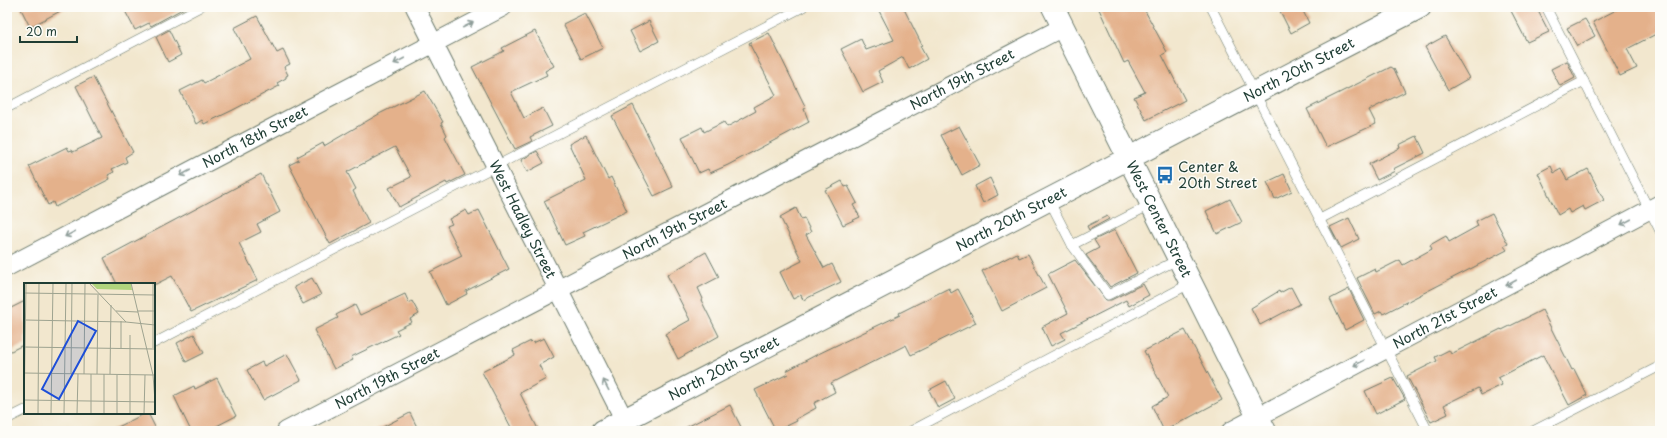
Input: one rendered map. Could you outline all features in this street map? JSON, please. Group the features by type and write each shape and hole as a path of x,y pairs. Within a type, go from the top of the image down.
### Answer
{"main road":[{"name":"West Center Street","path":"1053,7 1130,158 1261,424"},
{"name":"North 20th Street","path":"603,431 627,425 1049,200 1420,7"}],"street":[{"name":"West Hadley Street","path":"415,7 434,42 557,290 627,425"},
{"name":"North 18th Street","path":"7,267 503,7"},
{"name":"North 19th Street","path":"286,431 1063,27"},
{"name":"North 21st Street","path":"1230,431 1261,424 1385,349 1655,207"}],"lane":[{"path":"7,108 200,7"},
{"path":"155,342 803,7"},
{"path":"1211,7 1428,431"},
{"path":"1546,7 1584,81 1655,207 1660,231"},
{"path":"1320,219 1584,81"},
{"path":"1049,200 1072,244 1108,296 1179,259"},
{"path":"1072,244 1152,204"},
{"path":"912,431 1191,283"},
{"path":"1533,431 1660,366"},
{"path":"7,419 24,410"}],"building":[{"path":"20,7 68,7 30,27"},
{"path":"123,7 186,7 151,26 149,23 135,30"},
{"path":"877,7 903,7 922,45 920,46 927,59 909,69 903,57 878,71 883,82 863,92 841,49 861,39 866,50 894,40"},
{"path":"1098,7 1143,7 1167,52 1162,55 1185,100 1146,120 1134,97 1145,92 1128,61 1124,63"},
{"path":"1278,7 1301,7 1309,23 1291,33"},
{"path":"1509,7 1536,7 1549,32 1527,42"},
{"path":"1622,7 1660,7 1660,32 1627,49 1637,68 1620,76 1593,22"},
{"path":"585,13 603,48 581,59 563,24"},
{"path":"257,16 277,53 283,50 290,64 284,67 288,75 286,78 277,83 279,86 204,124 202,120 196,124 180,91 202,80 204,83 250,59 234,28"},
{"path":"1585,19 1595,36 1577,46 1567,28"},
{"path":"649,21 659,41 640,51 630,31"},
{"path":"169,30 181,55 168,62 156,37"},
{"path":"535,31 554,66 545,71 547,75 511,92 524,118 543,108 552,126 530,137 532,141 515,149 472,67 504,51 502,48"},
{"path":"769,33 806,108 804,109 809,122 728,165 710,173 708,169 699,173 682,137 702,127 704,132 724,122 727,127 756,111 754,107 776,95 749,43"},
{"path":"1445,36 1469,78 1448,90 1425,47"},
{"path":"1567,61 1575,78 1560,86 1551,69"},
{"path":"1391,67 1394,69 1405,92 1369,110 1376,124 1326,147 1307,109"},
{"path":"93,77 133,152 125,157 127,162 112,169 114,172 108,175 110,179 55,207 53,202 48,205 29,166 67,147 69,151 72,150 73,152 102,138 76,86"},
{"path":"425,91 443,122 441,123 447,135 445,137 465,175 447,184 446,182 399,207 389,188 411,177 395,147 347,172 356,189 353,191 369,223 330,244 289,165 299,160 297,157 323,143 324,146 379,114"},
{"path":"633,105 673,187 654,196 612,116"},
{"path":"959,126 980,165 962,175 941,135"},
{"path":"586,135 608,179 611,177 627,211 583,232 585,236 565,245 544,201 586,180 569,144"},
{"path":"1417,136 1425,153 1393,169 1395,171 1377,180 1369,164 1400,148 1399,145"},
{"path":"537,151 544,163 527,172 521,160"},
{"path":"1551,166 1554,173 1561,169 1567,180 1588,169 1604,200 1585,210 1583,206 1570,213 1568,209 1558,215 1538,173"},
{"path":"261,174 280,212 257,224 261,232 239,243 258,280 191,312 172,276 156,284 116,283 104,258"},
{"path":"1284,174 1292,191 1275,199 1267,182"},
{"path":"990,178 998,195 983,203 975,186"},
{"path":"842,181 845,187 848,186 857,203 853,205 860,217 843,225 825,190"},
{"path":"1230,199 1242,222 1217,234 1206,211"},
{"path":"796,208 801,219 804,218 811,232 806,235 824,268 832,264 841,282 803,300 801,295 793,299 780,272 802,261 780,217"},
{"path":"466,210 469,215 479,210 509,269 466,291 467,294 446,305 430,272 462,256 447,226 452,224 449,219"},
{"path":"1492,213 1508,244 1504,246 1507,250 1383,314 1381,311 1375,314 1357,278 1375,269 1376,272 1400,260 1403,265 1432,249 1430,245 1446,236 1449,242 1478,226 1476,221"},
{"path":"1107,216 1109,219 1089,230 1087,226"},
{"path":"1349,218 1359,239 1341,248 1330,227"},
{"path":"1115,230 1137,273 1110,287 1086,255 1099,248 1094,240"},
{"path":"706,252 719,277 698,288 703,299 701,300 719,336 678,359 665,334 690,320 667,275"},
{"path":"1017,253 1019,258 1028,254 1046,288 1002,311 982,271"},
{"path":"1075,260 1106,300 1111,300 1143,284 1149,295 1129,306 1126,300 1061,333 1065,339 1051,346 1042,327 1068,313 1048,274"},
{"path":"312,278 321,295 303,304 294,287"},
{"path":"1291,287 1300,304 1260,325 1251,308 1279,291 1280,293"},
{"path":"949,288 951,293 958,289 976,323 911,355 906,345 831,383 835,392 814,403 816,408 796,419 797,421 776,431 755,390 788,374 786,371 816,355 900,315 899,313"},
{"path":"1349,289 1364,320 1345,330 1330,299"},
{"path":"405,294 409,303 412,301 419,314 410,319 412,322 396,330 399,334 351,357 353,360 334,369 314,330 338,318 336,315 355,305 360,315"},
{"path":"24,302 24,344 7,353 7,310"},
{"path":"1542,310 1572,370 1574,369 1587,395 1569,405 1543,355 1498,378 1502,385 1481,395 1478,388 1444,405 1448,414 1431,422 1407,376 1437,361 1435,357 1449,350 1451,354"},
{"path":"1185,330 1222,400 1164,431 1152,406 1168,397 1144,351"},
{"path":"194,334 204,353 186,362 177,343"},
{"path":"544,338 554,357 539,365 546,379 520,393 539,431 513,431 482,372 515,355 513,350 531,341 533,343"},
{"path":"287,354 301,380 263,400 247,370 262,362 264,366"},
{"path":"217,378 236,416 207,431 191,431 174,396 194,386 195,389"},
{"path":"1393,378 1405,399 1376,414 1365,391"},
{"path":"946,381 955,399 938,408 929,390"},
{"path":"730,405 743,431 679,431"},
{"path":"410,413 419,431 375,431"},
{"path":"144,414 148,414 157,431 110,431"}],"place":[{"name":"Center & 20th Street","path":"1165,175"}]}
